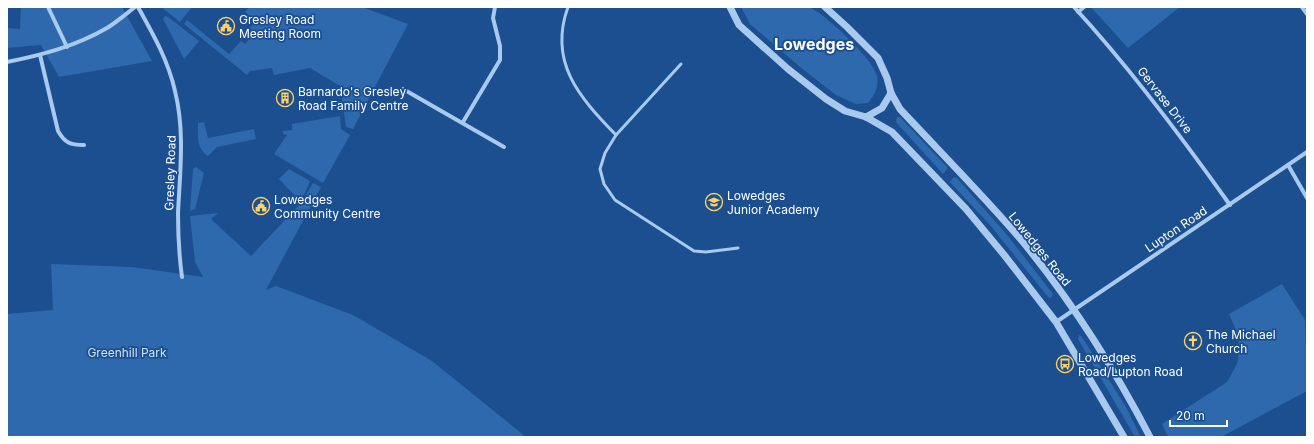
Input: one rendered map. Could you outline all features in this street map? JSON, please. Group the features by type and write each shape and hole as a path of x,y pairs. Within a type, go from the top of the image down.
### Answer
{"street":[{"path":"48,7 66,47"},
{"name":"Gresley Road","path":"7,62 40,55 66,47 107,28 136,7 161,49 176,92 181,131 182,159 178,221 179,252 182,277"},
{"path":"463,122 500,60 500,46 493,18 494,7"},
{"path":"730,7 739,25 788,69 839,107 866,117 892,132 966,209 1005,256 1056,322 1124,437"},
{"name":"Lowedges Road","path":"825,7 878,58 887,78 891,92 900,109 1023,243 1074,310 1130,398 1150,437"},
{"name":"Gervase Drive","path":"1074,7 1134,76 1182,136 1230,205"},
{"path":"1078,12 1084,7"},
{"path":"1302,7 1307,14"},
{"path":"40,55 58,131 63,140 71,145 84,145"},
{"path":"404,88 504,147"},
{"path":"866,117 882,108 891,92"},
{"name":"Lupton Road","path":"1056,322 1307,152"},
{"path":"1288,165 1307,198"}],"lane":[{"path":"568,7 560,37 563,61 571,80 590,109 616,135"},
{"path":"681,64 616,135 605,153 600,169 604,184 615,200 694,250 706,252 738,248"}],"green space":[{"path":"21,7 122,7 152,61 59,77 41,45 7,48 7,28 20,29"},
{"path":"161,7 192,7 180,22"},
{"path":"249,7 362,7 408,24 353,129 346,127 340,86 310,68 274,75 272,68 250,71 247,75 184,24 187,20 229,54 241,41 245,44 253,35 248,30 256,21 245,12"},
{"path":"741,7 807,7 818,12 838,28 859,49 874,69 877,76 877,84 873,97 868,103 856,104 836,95 800,67 750,24"},
{"path":"1091,7 1180,7 1128,48"},
{"path":"165,16 199,41 184,59 163,19"},
{"path":"340,116 341,129 350,135 323,183 274,154 287,135 283,134 283,131 292,130 292,124"},
{"path":"897,117 900,117 948,168 943,174 896,122"},
{"path":"204,122 208,138 254,129 256,139 217,147 208,156 201,149 198,141 198,123"},
{"path":"196,167 204,173 195,209 190,211 193,169"},
{"path":"289,169 310,181 305,193 299,200 279,179"},
{"path":"956,177 1008,236 1053,294 1051,298 1048,297 990,225 950,182"},
{"name":"Greenhill Park","path":"313,183 321,187 266,290 276,286 353,315 432,361 526,437 7,437 7,314 53,310 51,264 132,267 203,277 195,262 190,216 218,213 211,219 251,256 302,202"},
{"path":"1282,284 1305,320 1307,391 1221,437 1168,437 1162,424 1227,382 1238,362 1239,337 1229,314"},
{"path":"1079,335 1082,337 1126,407 1141,437 1135,437 1078,339"}],"place":[{"name":"Gresley Road Meeting Room","path":"226,26"},
{"name":"Barnardo's Gresley Road Family Centre","path":"285,98"},
{"name":"Lowedges Junior Academy","path":"714,202"},
{"name":"Lowedges Community Centre","path":"261,206"},
{"name":"The Michael Church","path":"1193,341"},
{"name":"Lowedges Road/Lupton Road","path":"1065,364"}],"district":[{"name":"Lowedges","path":"814,44"}]}
